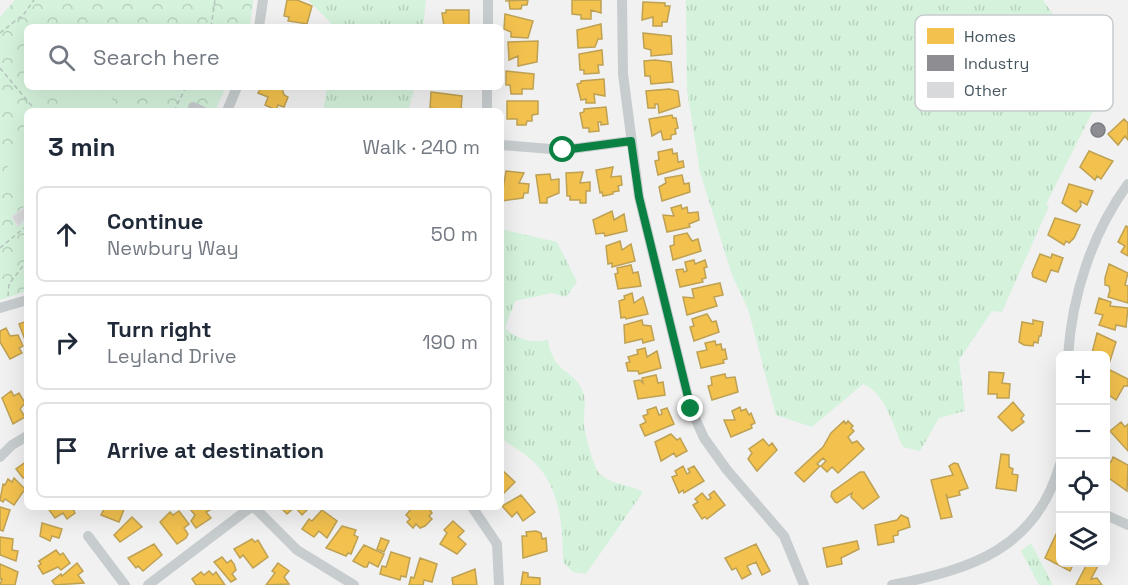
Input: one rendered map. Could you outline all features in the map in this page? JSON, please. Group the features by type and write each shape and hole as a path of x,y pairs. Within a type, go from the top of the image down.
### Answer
{"street":[{"path":"259,24 262,0"},
{"path":"488,0 488,24"},
{"path":"622,0 623,74 639,197 691,409 704,438 784,536 804,585"},
{"path":"228,108 236,90"},
{"path":"487,90 487,108"},
{"path":"504,145 563,150 631,141"},
{"path":"1068,351 1070,329 1081,281 1111,207 1128,184"},
{"path":"4,307 24,301"},
{"path":"0,457 12,445 24,438"},
{"path":"892,585 922,582 973,565 1005,546 1032,522 1056,493"},
{"path":"148,585 248,510"},
{"path":"255,510 297,550 331,573 354,585"},
{"path":"474,510 497,544 499,585"},
{"path":"1110,516 1128,525"},
{"path":"88,536 125,585"}],"path":[{"path":"0,33 24,14 34,0"},
{"path":"211,24 214,0"},
{"path":"0,68 33,108"},
{"path":"176,108 184,90"},
{"path":"0,248 24,228"},
{"path":"4,307 9,284 24,265"}],"green space":[{"path":"15,0 253,0 250,24 24,24 24,90 225,90 216,108 24,108 24,292 0,300 0,17"},
{"path":"308,0 426,0 423,24 330,24"},
{"path":"686,0 1043,0 1053,15 915,15 915,111 1093,111 1046,204 1049,206 1002,312 992,311 959,360 965,411 939,418 920,451 903,447 888,411 878,395 863,384 812,427 776,415 748,309 732,275 700,172 687,90"},
{"path":"326,90 414,90 409,108 324,108"},
{"path":"86,91 111,97 119,108 62,108 69,99"},
{"path":"24,144 24,190 12,180 8,167 13,154"},
{"path":"504,230 557,242 577,282 566,297 552,293 515,301 505,328 525,340 548,340 554,360 575,379 583,392 584,428 598,472 608,480 643,492 586,574 573,572 563,562 558,505 547,479 528,457 504,440"},
{"path":"1031,543 1053,585 1039,585 1021,551"}],"building: Homes":[{"path":"287,0 297,0 312,6 307,24 288,21 289,17 284,16"},
{"path":"528,0 527,5 522,5 521,9 510,9 509,1 505,1"},
{"path":"572,0 601,0 601,13 591,10 591,19 581,19 581,15 572,14"},
{"path":"643,2 665,3 665,6 670,6 667,22 662,22 662,26 653,26 653,17 642,20"},
{"path":"446,10 469,10 469,24 444,24 442,13 446,13"},
{"path":"505,14 533,21 528,38 511,37 511,32 504,29"},
{"path":"601,24 602,39 598,39 595,47 578,48 577,30"},
{"path":"643,33 671,36 672,54 651,56 651,50 644,48"},
{"path":"538,41 537,62 518,66 518,56 509,60 508,42"},
{"path":"602,50 603,65 598,65 599,73 584,74 584,70 580,70 579,54"},
{"path":"644,61 671,62 673,82 651,84 650,76 645,76"},
{"path":"506,71 534,74 533,89 522,89 522,94 511,94 510,85 506,85"},
{"path":"604,79 605,96 594,94 595,103 586,103 586,99 581,100 577,84 581,81"},
{"path":"669,89 678,91 680,106 659,113 658,104 655,104 655,108 648,108 646,91"},
{"path":"260,90 283,90 284,95 288,97 284,107 278,105 277,108 272,108 265,105 268,97 258,93"},
{"path":"431,92 462,96 461,108 430,108"},
{"path":"507,101 538,101 538,114 532,115 532,121 527,121 526,125 517,125 517,119 507,119"},
{"path":"606,107 608,124 601,125 601,122 598,122 599,131 589,132 589,128 583,128 580,113 584,112 584,109"},
{"path":"672,115 676,118 678,128 675,129 676,134 671,135 671,139 663,140 661,131 652,136 649,119"},
{"path":"1124,119 1128,123 1128,140 1125,136 1118,145 1108,134"},
{"path":"672,149 673,154 677,153 678,162 683,161 684,167 658,175 655,161 659,160 658,152"},
{"path":"1089,151 1113,161 1101,179 1097,176 1095,180 1080,167"},
{"path":"613,167 611,177 621,176 622,185 618,186 619,191 603,196 602,192 600,193 596,170"},
{"path":"506,171 524,173 519,183 529,184 528,193 524,193 523,198 504,201"},
{"path":"583,172 580,183 590,182 590,191 586,191 586,203 580,203 580,200 570,200 570,196 567,196 566,173"},
{"path":"550,174 551,180 559,179 559,193 547,198 547,203 540,203 536,175"},
{"path":"682,175 684,184 689,183 690,192 662,201 659,187 666,183 665,178"},
{"path":"1069,184 1093,191 1087,205 1080,201 1081,206 1076,212 1062,203"},
{"path":"681,205 682,209 687,207 688,213 698,212 699,220 689,224 690,227 667,232 663,215 674,216 671,208"},
{"path":"612,211 614,220 624,214 627,231 605,236 604,233 596,234 593,220"},
{"path":"1055,218 1080,225 1069,243 1066,241 1064,245 1048,235"},
{"path":"1126,226 1128,227 1128,256 1121,252 1125,246 1118,242"},
{"path":"687,233 692,241 698,239 701,251 673,260 670,246 674,245 674,236"},
{"path":"620,241 622,250 631,244 635,261 612,267 612,263 608,264 606,246"},
{"path":"1040,254 1051,258 1052,254 1063,258 1058,272 1051,270 1046,282 1033,277 1032,273"},
{"path":"694,260 695,264 705,260 706,278 702,279 703,282 680,287 676,270 687,271 685,262"},
{"path":"1109,264 1128,273 1125,285 1128,286 1128,303 1108,297 1110,290 1109,286 1105,285 1105,278"},
{"path":"631,265 633,273 638,272 641,286 618,289 615,274 618,273 617,268"},
{"path":"720,283 723,295 714,297 717,306 687,315 683,297 694,298 692,289"},
{"path":"632,293 634,303 643,297 648,314 621,318 619,301"},
{"path":"1099,298 1111,302 1110,306 1128,308 1126,327 1116,325 1115,330 1099,325 1103,315 1095,313"},
{"path":"707,314 712,322 716,321 719,332 694,341 690,327 694,326 692,319"},
{"path":"642,320 643,325 651,326 654,340 643,343 642,339 625,343 624,325"},
{"path":"1033,320 1043,322 1041,336 1039,336 1038,343 1034,342 1033,346 1024,345 1019,342 1022,322 1033,324"},
{"path":"24,322 24,337 19,324"},
{"path":"6,328 10,336 18,335 23,346 19,348 22,353 10,359 0,342 0,331"},
{"path":"1097,333 1116,342 1110,361 1110,351 1092,351"},
{"path":"715,341 716,345 721,344 722,350 725,349 727,359 723,360 724,363 701,368 697,352 707,350 705,343"},
{"path":"645,348 647,357 657,351 661,368 639,374 638,371 628,371 626,363 630,362 628,357 638,354 637,350"},
{"path":"1110,370 1128,379 1128,386 1124,386 1116,400 1110,396"},
{"path":"989,372 1004,373 1002,383 1010,384 1009,398 997,398 997,394 988,394"},
{"path":"725,374 726,378 735,377 738,392 712,400 708,386 712,385 711,377"},
{"path":"656,375 658,383 663,382 665,395 638,399 634,381 640,380 643,383 642,378"},
{"path":"11,391 14,396 19,393 24,401 20,409 24,418 13,424 2,398"},
{"path":"1013,402 1024,415 1021,419 1024,422 1012,431 998,417"},
{"path":"656,407 659,415 662,414 661,410 667,408 674,424 645,436 640,425 646,422 643,416 648,414 647,410"},
{"path":"740,407 741,411 746,409 749,415 751,413 755,423 751,425 752,428 731,437 724,420 735,420 732,411"},
{"path":"844,421 846,424 848,421 853,426 851,428 854,431 848,437 852,443 857,441 864,449 838,473 832,467 827,472 821,466 826,461 823,458 817,464 820,466 804,482 795,473 823,447 831,433"},
{"path":"1121,422 1125,427 1128,424 1128,451 1110,431"},
{"path":"671,434 677,440 680,438 687,451 676,457 674,453 661,461 655,442"},
{"path":"763,439 769,446 772,443 777,450 757,471 748,459 752,453 749,449"},
{"path":"1001,454 1009,455 1009,467 1013,469 1012,474 1018,475 1016,491 996,488"},
{"path":"1113,457 1128,465 1127,491 1110,479"},
{"path":"24,463 24,478 23,478 16,469"},
{"path":"954,463 958,464 968,488 959,491 960,495 948,498 946,494 952,517 941,519 931,480 953,475 949,466"},
{"path":"683,466 687,474 690,472 688,469 694,466 704,481 684,493 683,490 679,493 672,477 677,475 675,471"},
{"path":"504,472 515,482 504,493"},
{"path":"860,472 864,472 879,497 863,509 851,497 852,493 837,503 835,502 831,496 832,492"},
{"path":"14,478 24,488 14,505 5,499 3,502 0,500 3,484 5,485 8,479 12,482"},
{"path":"714,491 725,505 707,519 705,517 702,519 693,505 698,502 695,499 702,493 708,500 711,498 709,495"},
{"path":"521,495 535,512 523,521 517,512 512,517 504,508 504,505"},
{"path":"0,507 10,510 3,531 0,530"},
{"path":"49,510 74,510 75,513 67,519 63,513 55,518"},
{"path":"104,510 124,510 119,522 101,515"},
{"path":"191,510 210,510 206,512 211,518 196,528 191,521 195,515"},
{"path":"298,510 307,510 302,515"},
{"path":"322,510 337,521 327,538 319,531 314,537 302,529 309,519 312,521"},
{"path":"410,510 430,510 432,513 429,516 432,519 425,526 420,528 416,524 413,528 407,522 410,519 406,515"},
{"path":"179,511 189,524 184,528 188,534 186,538 177,544 160,522 170,512 173,515"},
{"path":"901,515 908,518 910,527 898,531 898,535 893,536 894,542 878,545 875,525 897,520"},
{"path":"132,517 142,527 120,542 114,535"},
{"path":"453,521 464,531 458,537 466,544 457,554 440,544 447,533 444,530"},
{"path":"42,523 62,529 59,538 52,536 50,541 40,536"},
{"path":"342,526 356,530 354,535 358,537 351,554 348,553 346,556 326,548"},
{"path":"526,532 541,533 542,539 546,538 547,551 523,558 522,536 527,536"},
{"path":"1056,534 1056,564 1045,558"},
{"path":"0,537 13,539 12,550 18,551 16,561 0,555"},
{"path":"381,538 389,541 384,552 377,549"},
{"path":"252,539 255,542 258,540 268,557 253,568 243,555 240,558 234,549"},
{"path":"857,541 859,549 841,558 842,564 827,567 823,548"},
{"path":"154,544 162,555 143,571 138,566 136,568 128,558"},
{"path":"756,544 770,571 762,575 756,562 747,566 751,574 742,579 736,568 732,570 725,558"},
{"path":"364,545 384,554 378,567 369,562 367,567 364,567 353,561"},
{"path":"56,550 60,555 63,553 70,563 61,570 58,567 43,574 38,566 41,564 39,561"},
{"path":"391,552 410,558 406,577 401,576 400,580 380,574 382,566 386,567"},
{"path":"222,557 227,563 231,560 234,564 236,570 232,574 236,579 231,582 214,562"},
{"path":"420,558 437,564 432,582 424,580 423,585 409,585 411,577 414,578"},
{"path":"77,563 83,571 78,575 84,583 55,585 52,581"},
{"path":"278,563 289,571 284,577 289,584 266,585 275,573 272,571"},
{"path":"0,564 18,572 15,585 0,585 2,579 0,579"},
{"path":"1085,567 1097,567 1091,579 1097,578 1102,585 1076,585"},
{"path":"475,569 477,585 453,585 452,578"},
{"path":"209,571 213,575 216,572 225,585 196,585 192,579 201,572 204,575"},
{"path":"523,572 528,573 528,577 540,578 540,585 521,585"}],"building: Industry":[{"path":"1098,123 1103,125 1105,130 1103,135 1098,137 1093,135 1091,130 1093,125"}],"building: Other":[{"path":"24,207 24,221 18,226 12,217"}],"route":[{"path":"563,150 631,141 639,197 691,409"}]}
